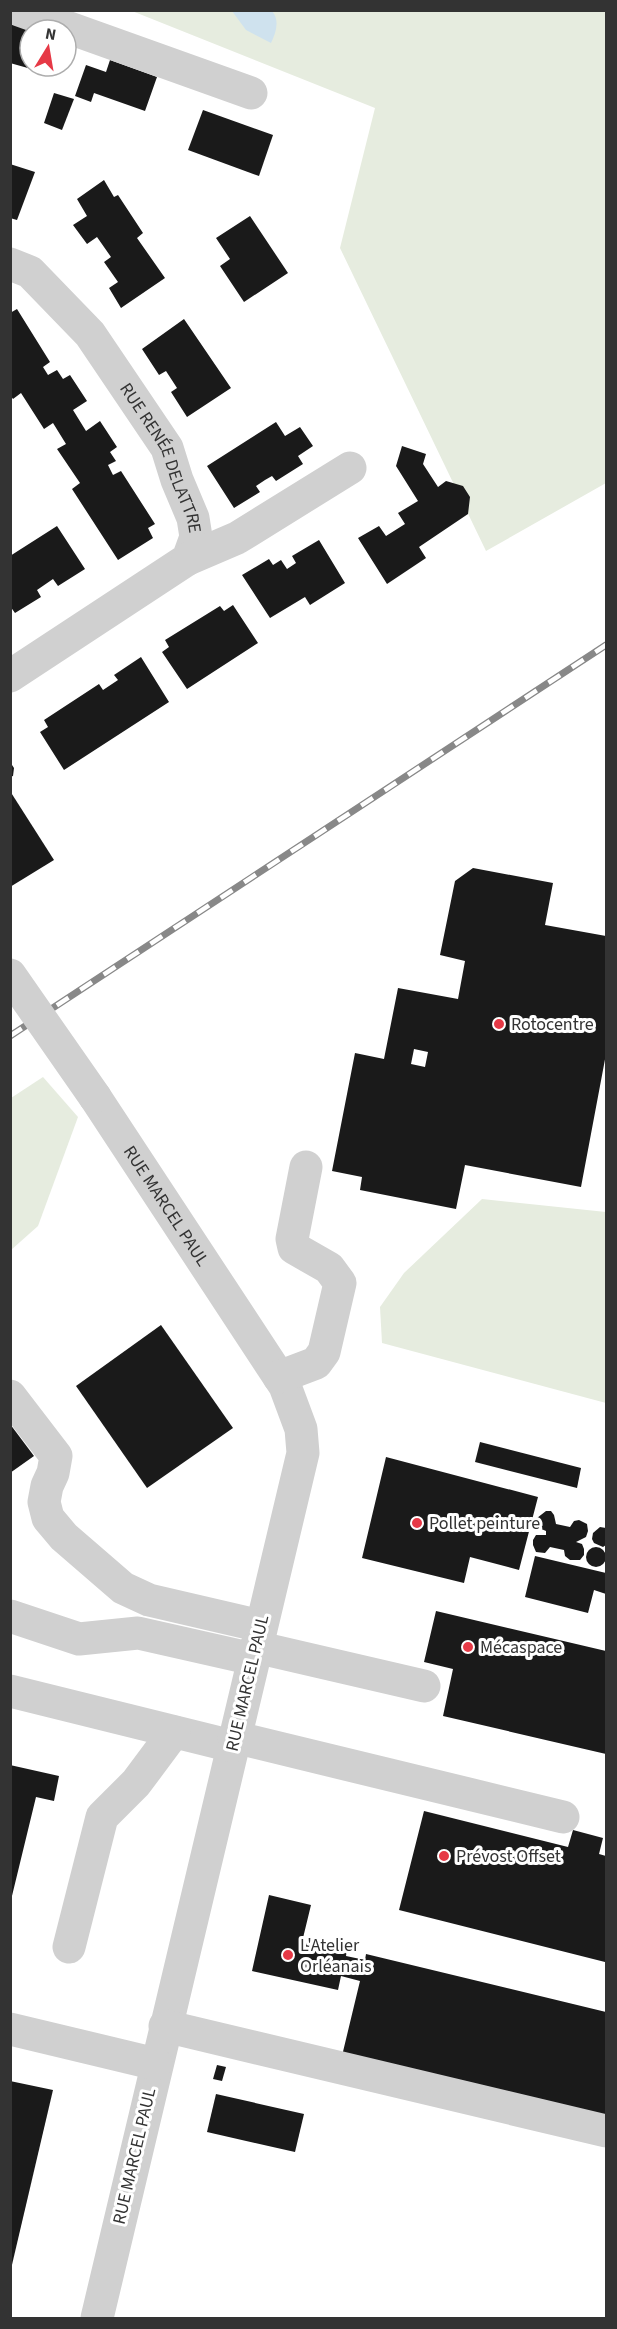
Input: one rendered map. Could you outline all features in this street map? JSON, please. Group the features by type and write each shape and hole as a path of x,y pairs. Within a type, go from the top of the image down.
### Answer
{"street":[{"path":"19,10 251,93"},
{"name":"RUE RENÉE DELATTRE","path":"10,264 30,272 90,334 167,448 193,518 196,537 188,559 10,676"},
{"path":"188,559 237,538 350,468"},
{"name":"RUE MARCEL PAUL","path":"10,975 94,1097 285,1386 301,1429 303,1453 97,2319"},
{"path":"279,1377 316,1363 324,1352 340,1283 329,1268 294,1248 292,1239 306,1167"},
{"path":"10,1396 56,1456 44,1502 48,1518 64,1537 123,1588 257,1644 424,1686"},
{"path":"10,1616 79,1640 138,1633 257,1644"},
{"path":"10,1691 174,1732 233,1741 563,1817"},
{"path":"69,1947 102,1817 136,1783 174,1732"},
{"path":"165,2026 606,2131"},
{"path":"10,2029 156,2064"}],"shaded area":[{"path":"132,11 606,11 606,483 486,551 340,248 375,108"},
{"path":"43,1077 78,1117 38,1226 11,1250 11,1098"},
{"path":"482,1199 606,1212 606,1403 382,1343 380,1307 404,1273"}],"water":[{"path":"232,11 272,11 277,22 271,43 246,30"}],"building":[{"path":"10,23 18,26 18,65 10,63"},
{"path":"110,60 157,77 145,111 94,93 91,102 75,96 86,65 106,72"},
{"path":"54,93 74,99 62,130 44,123"},
{"path":"203,110 273,135 259,176 188,150"},
{"path":"10,164 35,172 17,220 10,218"},
{"path":"104,180 114,197 118,195 143,233 137,238 165,278 121,308 109,288 118,282 104,262 111,257 97,237 87,244 73,225 87,216 77,199"},
{"path":"250,216 288,273 244,302 220,266 230,259 216,238"},
{"path":"17,309 50,362 43,367 48,375 57,370 63,379 70,375 87,401 73,410 86,431 100,421 117,447 110,452 116,461 108,465 113,475 121,471 155,524 148,528 153,538 118,560 72,489 80,483 57,449 66,444 53,423 44,429 21,393 13,399 10,395 10,313"},
{"path":"184,319 231,388 187,417 171,392 177,388 166,371 159,375 142,349"},
{"path":"276,422 285,436 300,427 313,446 298,456 303,464 276,481 272,476 265,480 256,486 260,492 234,508 207,466"},
{"path":"402,446 426,454 423,464 438,487 446,481 463,486 470,497 468,514 419,547 426,558 387,584 358,538 379,526 386,536 405,524 398,513 418,501 396,466"},
{"path":"57,526 85,569 58,586 53,579 37,590 41,597 15,613 10,606 10,556"},
{"path":"319,540 345,583 310,605 305,597 270,618 242,575 269,559 273,565 281,560 287,569 296,563 292,556"},
{"path":"233,605 258,643 187,689 162,652 169,647 165,640 220,606 224,611"},
{"path":"141,657 169,702 64,770 40,732 48,727 44,720 99,684 103,690 118,680 114,675"},
{"path":"10,762 14,768 13,776 10,777"},
{"path":"10,791 54,860 10,887"},
{"name":"Rotocentre","path":"473,868 553,883 545,925 606,936 606,1054 581,1187 465,1165 456,1209 360,1190 362,1177 332,1171 355,1053 384,1059 398,988 458,999 465,961 440,955 455,881","holes":["414,1049 428,1052 425,1067 411,1064"]},
{"path":"161,1325 233,1428 147,1488 76,1386"},
{"path":"10,1424 34,1456 10,1473"},
{"path":"480,1442 581,1468 577,1488 475,1462"},
{"path":"386,1457 538,1497 519,1570 470,1557 464,1583 362,1558"},
{"path":"546,1511 551,1511 556,1524 570,1527 574,1521 579,1520 587,1524 586,1537 576,1542 582,1544 584,1549 584,1555 580,1560 570,1560 565,1556 564,1550 550,1547 545,1553 536,1552 533,1540 536,1535 546,1535 546,1531 539,1528 537,1518"},
{"path":"600,1527 606,1528 606,1545 603,1547 594,1543 592,1539 593,1533"},
{"path":"596,1547 603,1550 606,1557 603,1564 596,1567 589,1564 586,1557 589,1550"},
{"path":"535,1556 606,1573 606,1594 594,1590 588,1613 525,1597"},
{"path":"436,1611 606,1651 606,1754 443,1716 453,1669 424,1662"},
{"path":"10,1765 59,1776 54,1801 36,1797 11,1900"},
{"path":"424,1811 568,1847 573,1830 603,1838 599,1854 606,1856 605,1962 399,1910"},
{"path":"269,1895 311,1905 303,1938 347,1949 346,1956 365,1960 366,1954 606,2012 606,2123 341,2060 360,1981 341,1976 338,1990 252,1971"},
{"path":"217,2065 226,2067 222,2081 213,2079"},
{"path":"10,2081 53,2090 11,2269 10,2269"},
{"path":"216,2094 304,2114 295,2152 207,2132"}],"railway":[{"path":"10,1036 606,645"}],"place":[{"name":"Rotocentre","path":"499,1024"},
{"name":"Pollet peinture","path":"417,1523"},
{"name":"Mécaspace","path":"468,1647"},
{"name":"Prévost Offset","path":"444,1856"},
{"name":"L'Atelier Orléanais","path":"288,1955"}]}
